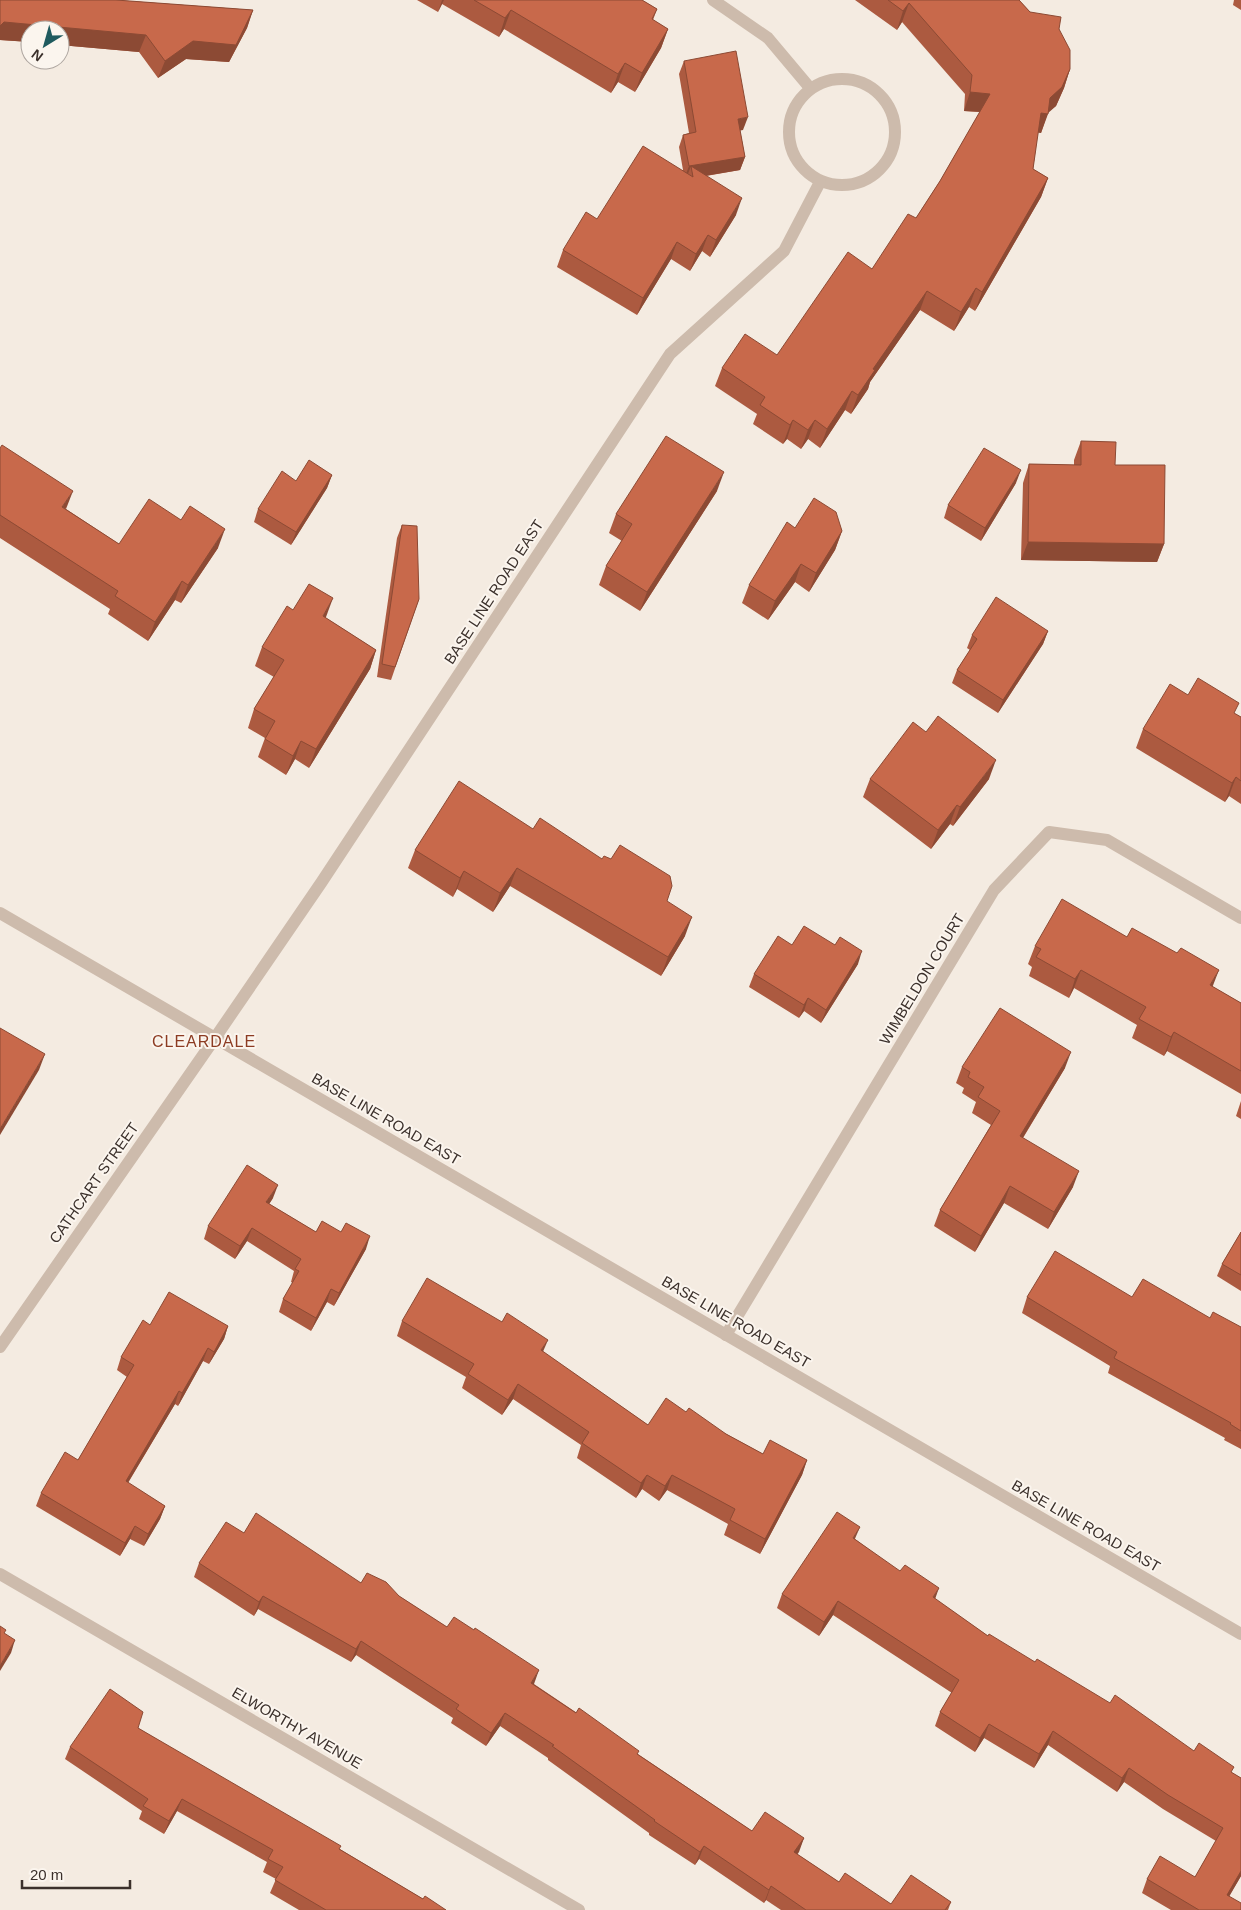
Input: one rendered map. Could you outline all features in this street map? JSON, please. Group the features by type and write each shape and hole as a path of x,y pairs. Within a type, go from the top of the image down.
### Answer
{"street":[{"path":"713,0 768,38 810,88"},
{"path":"837,78 864,83 886,101 896,127 892,155 874,176 848,186 820,182 798,164 788,138 793,110 810,88 837,78"},
{"name":"BASE LINE ROAD EAST","path":"215,1038 321,882 670,354 784,251 820,182"},
{"name":"WIMBELDON COURT","path":"726,1335 994,890 1050,832 1107,840 1241,918"},
{"name":"BASE LINE ROAD EAST","path":"0,913 1241,1634"},
{"name":"CATHCART STREET","path":"0,1347 215,1038"},
{"name":"ELWORTHY AVENUE","path":"0,1574 579,1910"}],"building":[{"path":"0,0 116,0 253,10 236,45 193,41 165,61 146,35 70,28 70,20 20,20 20,23 4,22 0,26"},
{"path":"474,0 642,0 657,9 652,19 668,29 642,73 625,63 618,74 511,10 505,18"},
{"path":"888,0 1019,0 1030,12 1061,17 1059,29 1070,50 1070,69 1062,87 1050,98 1048,114 1041,113 1033,169 1048,178 982,292 976,288 961,312 927,291 873,369 875,370 858,395 852,391 827,429 815,420 808,430 793,420 790,425 760,405 765,397 722,368 745,334 777,355 848,252 872,269 908,214 916,218 940,181 990,94 970,92 972,75 909,3 903,11"},
{"path":"736,51 748,117 738,119 745,157 689,166 683,135 696,132 684,61"},
{"path":"643,146 693,177 691,166 742,198 716,240 708,235 696,254 677,242 643,298 563,250 586,212 597,219"},
{"path":"666,436 724,472 647,592 606,566 632,524 616,514"},
{"path":"1081,441 1116,442 1115,465 1165,465 1164,544 1028,542 1029,464 1081,465"},
{"path":"2,445 73,491 62,507 119,544 149,499 181,520 190,506 225,529 188,585 182,581 155,622 115,596 118,591 0,515 0,448"},
{"path":"984,448 1021,470 985,528 948,505"},
{"path":"309,460 332,475 296,532 258,509 282,471 296,481"},
{"path":"814,498 836,512 842,531 816,573 801,564 775,601 749,585 787,522 795,528"},
{"path":"402,525 417,526 419,599 395,667 382,664"},
{"path":"309,584 333,598 323,616 376,650 316,749 301,741 293,756 265,739 275,721 254,709 284,660 262,647 287,606 293,610"},
{"path":"996,597 1048,631 1003,700 957,670 977,639 972,635"},
{"path":"1198,678 1239,703 1234,713 1241,717 1241,781 1236,777 1232,783 1143,729 1170,684 1188,695"},
{"path":"938,716 996,760 960,807 957,805 938,830 870,779 913,722 926,732"},
{"path":"459,781 533,829 540,818 602,859 604,856 611,859 620,845 670,876 672,886 667,901 692,917 668,957 517,868 500,893 464,871 460,878 415,850"},
{"path":"1062,899 1127,937 1132,928 1177,953 1181,948 1219,970 1210,985 1241,1003 1241,1071 1174,1032 1171,1037 1139,1019 1146,1007 1081,970 1075,979 1036,957 1041,949 1035,946"},
{"path":"804,926 835,945 840,937 862,951 826,1010 808,998 804,1005 754,974 778,936 792,945"},
{"path":"1000,1008 1071,1052 1020,1136 1079,1171 1054,1212 1010,1186 981,1236 940,1210 1000,1111 978,1097 984,1087 968,1077 970,1072 962,1067"},
{"path":"0,1028 45,1054 0,1129"},
{"path":"247,1165 278,1185 266,1202 316,1232 322,1221 341,1232 346,1223 370,1236 339,1293 331,1289 316,1318 283,1299 299,1271 295,1269 301,1259 252,1228 240,1246 208,1226"},
{"path":"1241,1232 1241,1275 1222,1264"},
{"path":"1055,1251 1132,1297 1143,1279 1210,1318 1213,1312 1241,1327 1241,1431 1231,1423 1114,1358 1117,1352 1027,1297"},
{"path":"427,1278 502,1322 507,1313 548,1340 541,1350 648,1425 666,1398 686,1412 689,1408 726,1434 763,1454 770,1440 807,1460 765,1539 730,1520 735,1509 672,1475 665,1486 647,1475 641,1483 582,1443 589,1432 518,1384 508,1400 468,1374 474,1364 402,1321"},
{"path":"169,1292 228,1326 214,1352 208,1348 182,1393 179,1391 126,1481 165,1506 148,1534 135,1526 125,1543 41,1493 65,1452 78,1460 134,1365 121,1357 143,1320 150,1325"},
{"path":"837,1512 860,1527 853,1538 900,1571 905,1565 939,1588 933,1597 988,1636 989,1634 1035,1662 1037,1659 1110,1703 1115,1695 1194,1751 1199,1743 1234,1767 1231,1772 1241,1778 1241,1871 1227,1895 1241,1903 1241,1910 1199,1910 1147,1879 1160,1856 1195,1877 1223,1828 1168,1795 1129,1768 1122,1778 1053,1731 1039,1754 989,1724 980,1738 940,1712 959,1680 838,1601 824,1622 782,1594"},
{"path":"256,1513 361,1583 367,1573 386,1582 399,1596 447,1627 454,1617 474,1630 475,1628 539,1670 531,1683 576,1713 579,1708 639,1751 637,1754 752,1831 765,1812 804,1838 794,1852 839,1882 845,1873 891,1904 911,1875 951,1902 945,1910 806,1910 771,1886 769,1890 704,1846 700,1852 654,1821 552,1746 554,1745 505,1713 491,1733 456,1709 459,1705 361,1641 356,1649 263,1596 259,1602 199,1563 226,1522 244,1533"},
{"path":"0,1626 6,1630 4,1633 15,1640 0,1666"},
{"path":"110,1689 143,1712 138,1728 341,1846 339,1849 423,1899 425,1896 446,1910 326,1910 275,1880 283,1867 268,1859 273,1850 182,1799 169,1821 143,1806 148,1799 70,1747"}],"district":[{"name":"CLEARDALE","path":"204,1041"}]}
